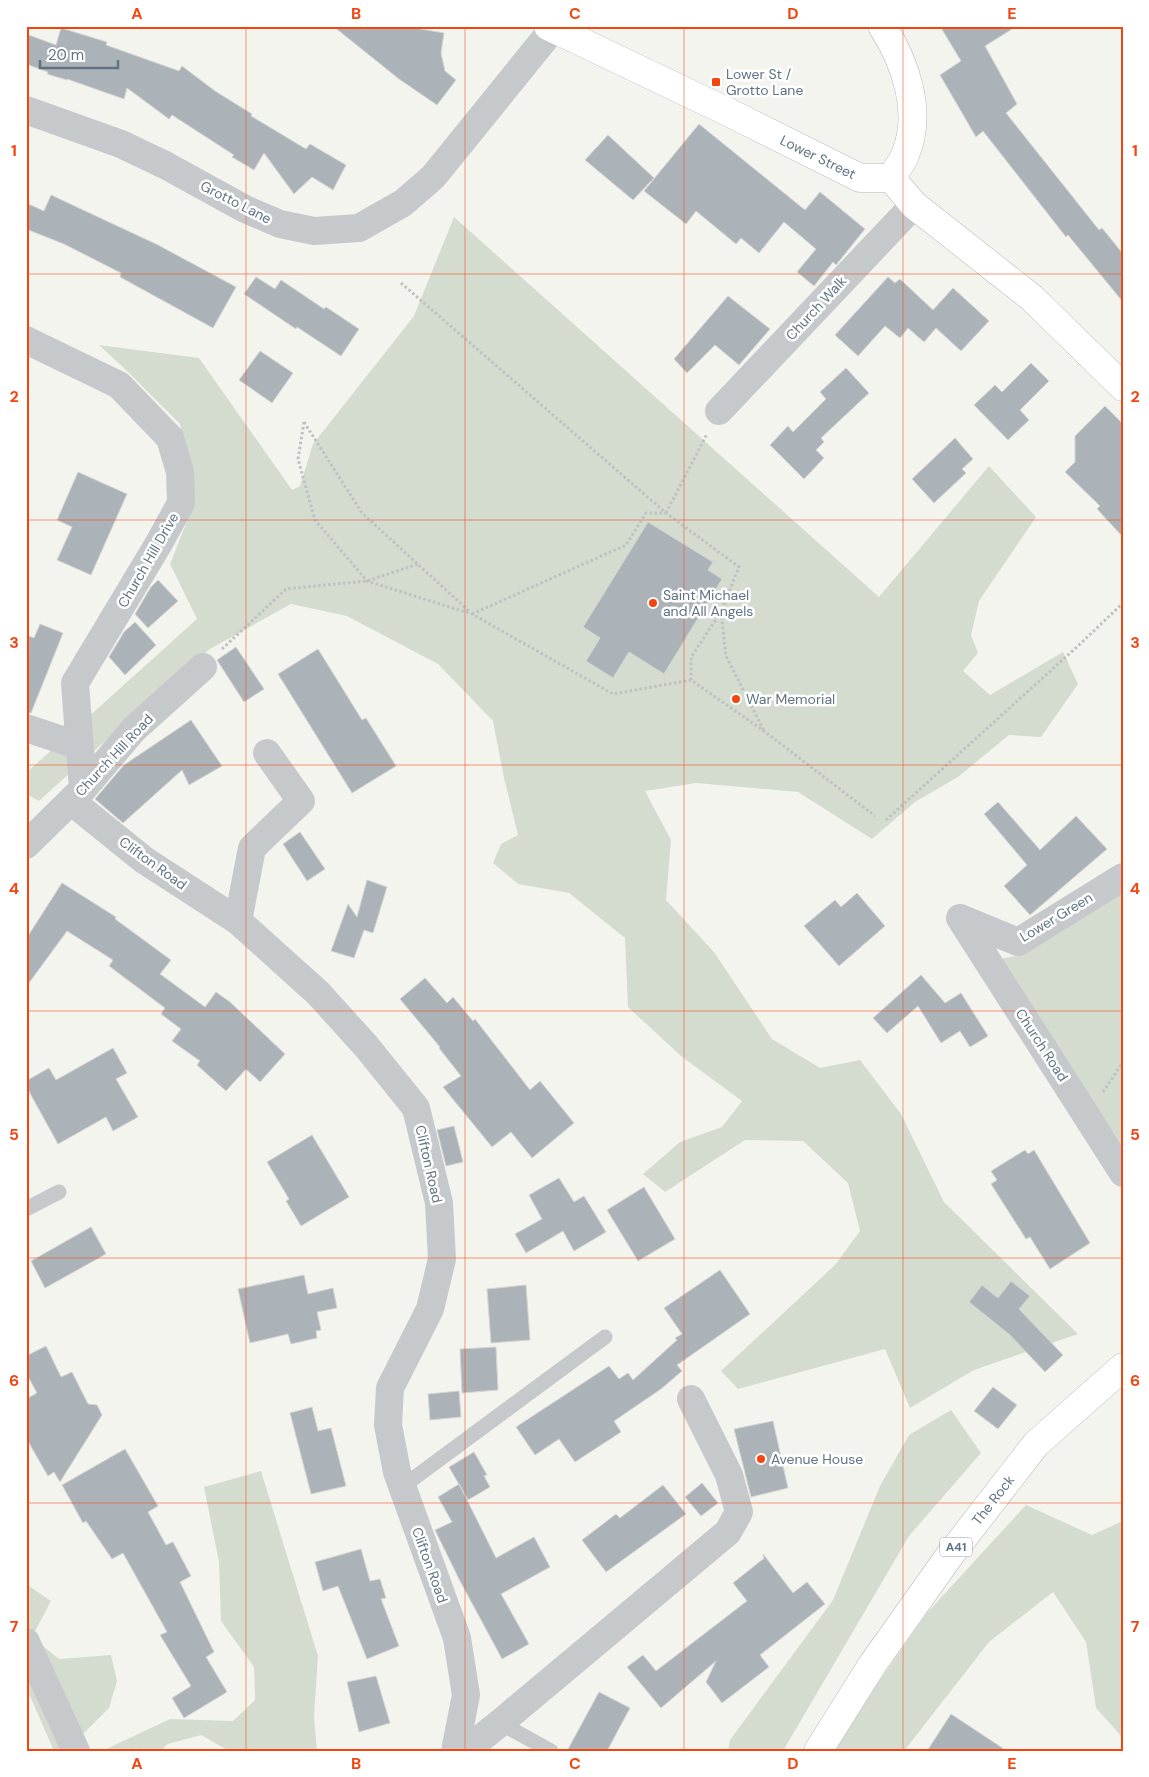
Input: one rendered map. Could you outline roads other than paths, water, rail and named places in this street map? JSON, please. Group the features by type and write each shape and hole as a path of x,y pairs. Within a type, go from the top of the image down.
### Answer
{"main road":[{"path":"882,26 904,69 912,102 911,134 905,156 891,178 914,204 1032,298 1123,387"},
{"name":"Lower Street","path":"550,28 726,111 860,178 891,178"},
{"name":"The Rock","path":"818,1751 872,1665 945,1563 1036,1444 1123,1367"}],"street":[{"name":"Grotto Lane","path":"26,110 121,144 165,165 245,209 280,224 314,232 359,228 403,204 433,177 550,28"},
{"name":"Church Walk","path":"719,411 914,204"},
{"name":"Church Hill Drive","path":"26,340 119,385 170,438 180,472 181,503 75,683 80,746 77,795"},
{"name":"Church Hill Road","path":"26,845 77,795 134,729 203,667"},
{"path":"26,728 80,746"},
{"path":"238,921 252,848 300,801 267,753"},
{"name":"Clifton Road","path":"77,795 144,860 238,921 318,993 366,1046 416,1108 440,1202 442,1259 430,1310 390,1388 388,1425 397,1472 457,1638 466,1695 455,1751"},
{"name":"Lower Green","path":"960,918 1018,942 1123,877"},
{"name":"Church Road","path":"960,918 1123,1173"},
{"path":"465,1751 728,1532 739,1512 729,1475 691,1399"},
{"path":"26,1642 76,1751"}],"lane":[{"path":"26,1209 59,1192"},
{"path":"402,1487 605,1337"},
{"path":"500,1723 551,1751"}],"place":[{"name":"Lower St / Grotto Lane","path":"716,82"},
{"name":"Saint Michael and All Angels","path":"653,603"},
{"name":"War Memorial","path":"736,699"},
{"name":"Avenue House","path":"761,1459"}]}
